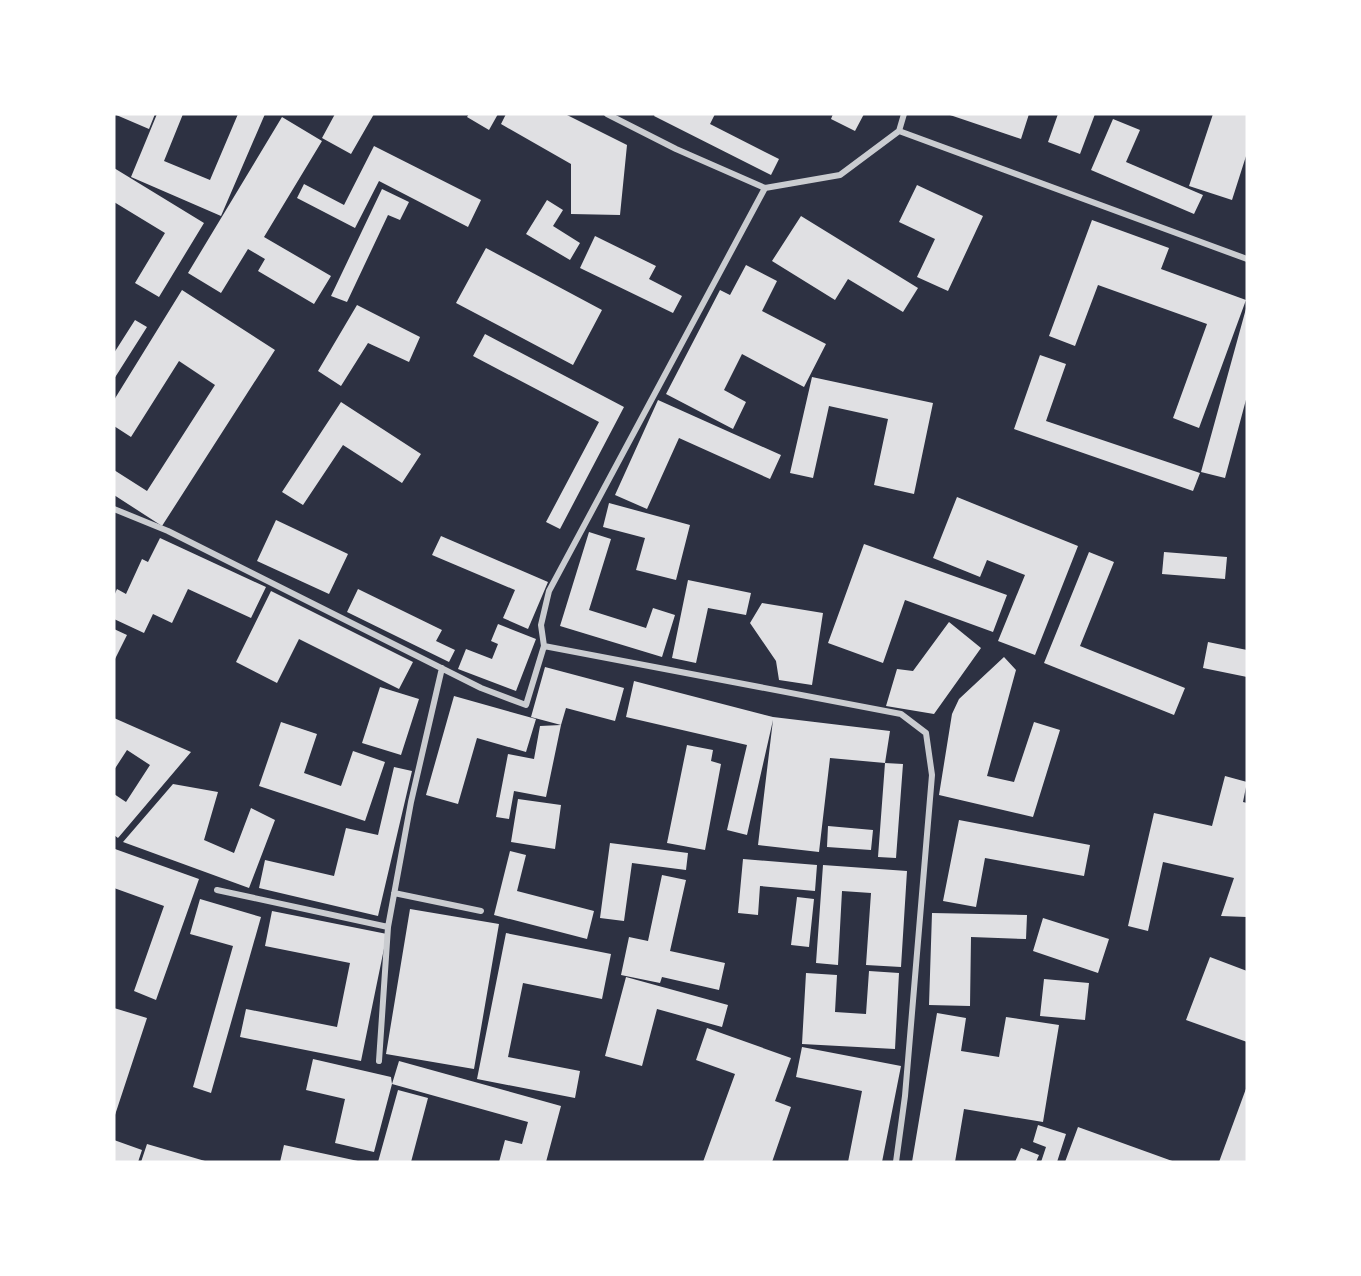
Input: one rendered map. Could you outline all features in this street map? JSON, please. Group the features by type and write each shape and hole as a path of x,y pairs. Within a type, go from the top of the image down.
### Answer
{"street":[{"path":"607,114 676,149 765,188 840,175 900,131 904,114"},
{"path":"900,131 1081,195 1247,259"},
{"path":"114,509 168,531 481,688 526,705 544,646 541,625 549,591 765,188"},
{"path":"544,646 901,714 926,733 932,775 905,1096 896,1162"},
{"path":"379,1061 388,927 411,802 442,668"},
{"path":"217,890 388,927"},
{"path":"394,893 481,911"}],"building":[{"path":"114,114 155,114 149,129"},
{"path":"157,114 183,114 164,161 210,180 238,114 265,114 221,216 131,177"},
{"path":"335,114 374,114 351,154 322,138"},
{"path":"469,114 498,114 489,130 467,117"},
{"path":"506,114 565,114 627,145 620,215 571,214 571,164 501,124"},
{"path":"655,114 715,114 710,124 779,159 771,175 654,116"},
{"path":"833,114 864,114 855,131 831,119"},
{"path":"947,114 1029,114 1021,139"},
{"path":"1058,114 1095,114 1080,154 1048,142"},
{"path":"1213,114 1247,114 1247,153 1232,200 1189,186"},
{"path":"282,117 322,141 264,237 331,276 314,304 258,271 265,259 248,249 221,293 188,273"},
{"path":"1113,119 1140,130 1126,162 1203,195 1194,214 1091,170"},
{"path":"374,146 481,200 468,227 379,181 355,228 297,198 304,184 344,205"},
{"path":"114,168 204,223 159,297 135,283 165,233 114,202"},
{"path":"917,185 983,216 948,291 917,277 935,239 899,222"},
{"path":"382,189 409,202 400,220 388,215 347,302 331,296"},
{"path":"547,200 563,210 553,226 580,243 570,260 526,234"},
{"path":"801,216 918,288 903,312 848,279 835,300 772,261"},
{"path":"1092,220 1169,248 1161,269 1246,300 1199,428 1173,418 1207,324 1098,285 1075,346 1049,336"},
{"path":"595,236 656,266 649,279 682,296 673,313 580,268"},
{"path":"486,248 602,310 573,365 456,303"},
{"path":"746,265 777,281 762,311 826,344 804,387 742,354 724,390 746,402 733,429 666,394 720,290 730,295"},
{"path":"182,290 275,350 162,526 114,495 114,470 147,491 215,385 179,361 131,437 114,426 114,400"},
{"path":"357,305 420,337 409,362 368,343 341,386 318,371"},
{"path":"1247,305 1247,396 1225,478 1201,472"},
{"path":"135,320 147,327 114,379 114,353"},
{"path":"485,334 624,407 560,529 546,522 599,422 473,356"},
{"path":"1040,355 1066,364 1046,421 1200,473 1193,491 1014,429"},
{"path":"812,377 933,403 914,494 874,485 888,419 829,406 813,478 790,473"},
{"path":"658,400 781,455 770,479 679,438 647,509 615,495"},
{"path":"341,402 421,454 402,483 343,445 303,505 282,492"},
{"path":"957,497 1078,546 1035,655 998,641 1025,575 987,560 980,577 933,558"},
{"path":"609,503 690,525 676,580 636,570 645,538 603,527"},
{"path":"276,520 348,554 329,594 257,561"},
{"path":"589,532 611,539 589,610 646,628 653,608 675,615 662,657 560,626"},
{"path":"441,536 548,582 528,629 503,618 515,590 432,555"},
{"path":"160,538 266,587 251,618 188,589 172,623 153,614 144,633 114,619 114,596 117,589 126,594 142,559 148,562"},
{"path":"864,544 1007,595 993,632 905,600 883,663 828,643"},
{"path":"1089,552 1114,562 1080,646 1185,688 1174,715 1044,663"},
{"path":"1164,552 1227,557 1225,579 1162,574"},
{"path":"688,580 751,593 746,615 708,608 696,663 672,658"},
{"path":"358,589 442,630 436,641 455,650 449,662 347,612"},
{"path":"271,591 413,662 399,689 299,639 277,683 236,662"},
{"path":"762,603 823,613 812,685 779,680 776,661 750,623"},
{"path":"949,622 981,648 934,714 886,706 897,669 913,671"},
{"path":"498,624 536,639 516,691 458,669 466,649 492,659 498,644 491,641"},
{"path":"114,629 127,635 114,661"},
{"path":"1208,642 1247,650 1247,677 1203,668"},
{"path":"1004,657 1016,670 987,776 1014,782 1034,722 1060,730 1033,817 939,795 952,714 959,699"},
{"path":"545,667 624,688 615,721 566,708 561,725 531,717"},
{"path":"634,681 773,717 890,731 885,763 830,758 819,852 758,845 773,720 747,835 727,830 747,745 626,717"},
{"path":"380,687 419,699 401,755 362,743"},
{"path":"454,696 536,719 526,752 477,738 458,804 426,795"},
{"path":"114,718 191,752 118,838 114,835 114,794 126,802 150,765 127,750 114,770"},
{"path":"281,722 317,734 304,773 341,786 353,751 385,762 365,821 259,786"},
{"path":"561,725 546,797 514,791 509,819 496,817 508,754 534,759 540,726"},
{"path":"687,745 713,750 711,761 721,764 705,850 667,843"},
{"path":"885,763 903,764 896,858 878,857"},
{"path":"394,767 412,771 378,916 259,888 265,860 334,876 346,828 378,835"},
{"path":"1225,776 1247,782 1243,802 1247,803 1247,917 1221,916 1234,878 1163,862 1148,931 1128,926 1154,813 1212,826"},
{"path":"173,784 218,792 204,840 234,853 251,808 275,820 249,888 123,842"},
{"path":"518,799 561,805 555,849 511,842"},
{"path":"959,820 1090,845 1084,876 985,858 976,907 943,901"},
{"path":"828,826 873,830 871,850 827,847"},
{"path":"610,843 688,853 686,870 632,863 624,921 600,918"},
{"path":"115,849 199,879 156,1000 134,991 164,906 114,888"},
{"path":"510,851 526,855 517,891 594,911 587,939 494,915"},
{"path":"743,859 817,865 815,891 760,886 758,915 738,913"},
{"path":"823,865 907,871 901,967 866,965 871,893 842,891 838,965 816,963"},
{"path":"662,875 686,880 670,951 725,963 719,990 662,977 660,983 621,975 629,937 648,941"},
{"path":"797,897 814,899 809,947 791,945"},
{"path":"200,899 261,917 211,1093 193,1087 233,946 190,934"},
{"path":"410,909 499,924 474,1069 386,1054"},
{"path":"272,911 387,934 361,1061 240,1037 246,1009 337,1027 350,963 265,946"},
{"path":"932,913 1027,915 1026,939 971,937 970,1006 929,1005"},
{"path":"1043,918 1109,939 1098,973 1033,951"},
{"path":"506,933 611,954 602,999 523,983 508,1057 580,1071 575,1098 477,1079"},
{"path":"1210,957 1247,971 1247,1042 1186,1020"},
{"path":"869,971 899,973 895,1049 802,1044 806,973 837,975 835,1012 866,1014"},
{"path":"626,977 728,1005 722,1027 657,1009 642,1066 605,1056"},
{"path":"1044,979 1089,983 1085,1020 1040,1016"},
{"path":"114,1008 147,1018 114,1118"},
{"path":"937,1013 966,1018 961,1051 999,1057 1006,1017 1059,1025 1043,1122 964,1109 955,1162 912,1162"},
{"path":"707,1028 791,1058 775,1101 791,1107 772,1162 703,1162 735,1074 696,1060"},
{"path":"802,1047 901,1066 882,1162 848,1162 862,1091 796,1077"},
{"path":"313,1059 391,1077 392,1084 374,1152 335,1143 345,1099 306,1090"},
{"path":"399,1061 561,1106 546,1162 499,1162 505,1140 522,1144 528,1122 392,1084"},
{"path":"1247,1086 1247,1162 1219,1162"},
{"path":"398,1090 428,1098 411,1162 378,1162"},
{"path":"1038,1125 1066,1134 1057,1162 1041,1162 1046,1147 1033,1142"},
{"path":"1078,1127 1175,1162 1065,1162"},
{"path":"114,1140 142,1150 138,1162 114,1162"},
{"path":"147,1144 205,1161 205,1162 141,1162"},
{"path":"284,1145 358,1161 358,1162 280,1162"},
{"path":"1021,1148 1039,1155 1036,1162 1015,1162"}]}
